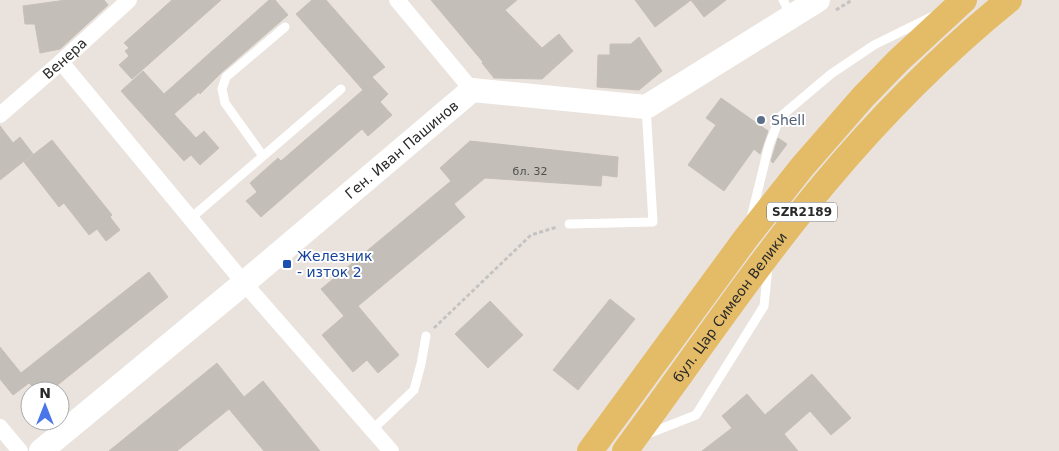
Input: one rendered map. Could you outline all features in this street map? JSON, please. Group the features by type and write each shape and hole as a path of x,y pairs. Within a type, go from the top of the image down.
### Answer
{"main road":[{"name":"бул. Цар Симеон Велики","path":"629,446 769,254 824,184 876,125 944,55 1009,0"},
{"name":"бул. Цар Симеон Велики","path":"590,451 746,238 802,167 863,97 962,1"}],"street":[{"name":"Венера","path":"0,115 62,62 129,0"},
{"path":"397,0 472,90 646,107 788,8 818,0"},
{"path":"62,62 244,283 391,451"},
{"name":"Ген. Иван Пашинов","path":"41,451 244,283 472,90"},
{"path":"0,427 20,451"}],"lane":[{"path":"746,238 768,144 780,118 831,74 874,45 962,1"},
{"path":"263,156 225,103 222,89 226,77 285,27"},
{"path":"191,218 341,89"},
{"path":"569,224 652,222 646,107"},
{"path":"629,446 696,415 764,306 769,254"},
{"path":"372,430 414,390 426,336"}],"path":[{"path":"426,336 531,235 569,224"}],"building":[{"path":"66,0 104,0 108,5 60,49 40,53 35,24 25,24 23,6"},
{"path":"172,0 221,0 132,79 119,65 129,56 125,51 129,48 124,43"},
{"path":"269,0 275,0 288,15 222,72 200,94 199,92 174,114 196,138 204,131 219,148 200,165 191,155 184,161 121,91 143,71 164,94"},
{"path":"312,0 326,0 385,67 372,77 388,94 380,102 392,115 368,136 362,129 261,217 246,201 257,192 250,183 278,158 281,161 363,90 296,14"},
{"path":"431,0 517,0 505,10 542,48 559,34 573,51 542,79 494,78"},
{"path":"635,0 691,0 655,27"},
{"path":"691,0 726,0 704,17"},
{"path":"639,37 662,71 639,90 597,87 598,55 610,55 610,44 631,44"},
{"path":"721,98 768,131 760,154 754,149 724,191 688,165 716,125 706,118"},
{"path":"0,126 13,143 20,137 33,154 0,180"},
{"path":"778,138 787,144 773,163 771,161"},
{"path":"52,140 112,215 110,217 120,230 106,241 97,229 89,235 64,203 59,207 24,162"},
{"path":"470,141 618,157 617,177 602,175 601,186 485,178 454,204 465,217 358,306 399,355 378,373 367,360 353,372 322,335 344,316 321,289 451,181 440,168"},
{"path":"149,272 168,297 63,381 28,381 21,373"},
{"path":"610,299 635,319 578,390 553,370"},
{"path":"490,301 523,335 488,368 455,334"},
{"path":"0,347 27,381 20,381 20,390 13,395 0,379"},
{"path":"217,363 244,397 263,381 320,451 264,451 229,409 177,451 109,451"},
{"path":"812,374 851,418 831,435 810,411 784,434 798,451 702,451 732,428 722,416 747,394 765,415"}],"place":[{"name":"Shell","path":"761,120"},
{"name":"Железник - изток 2","path":"287,264"}]}
